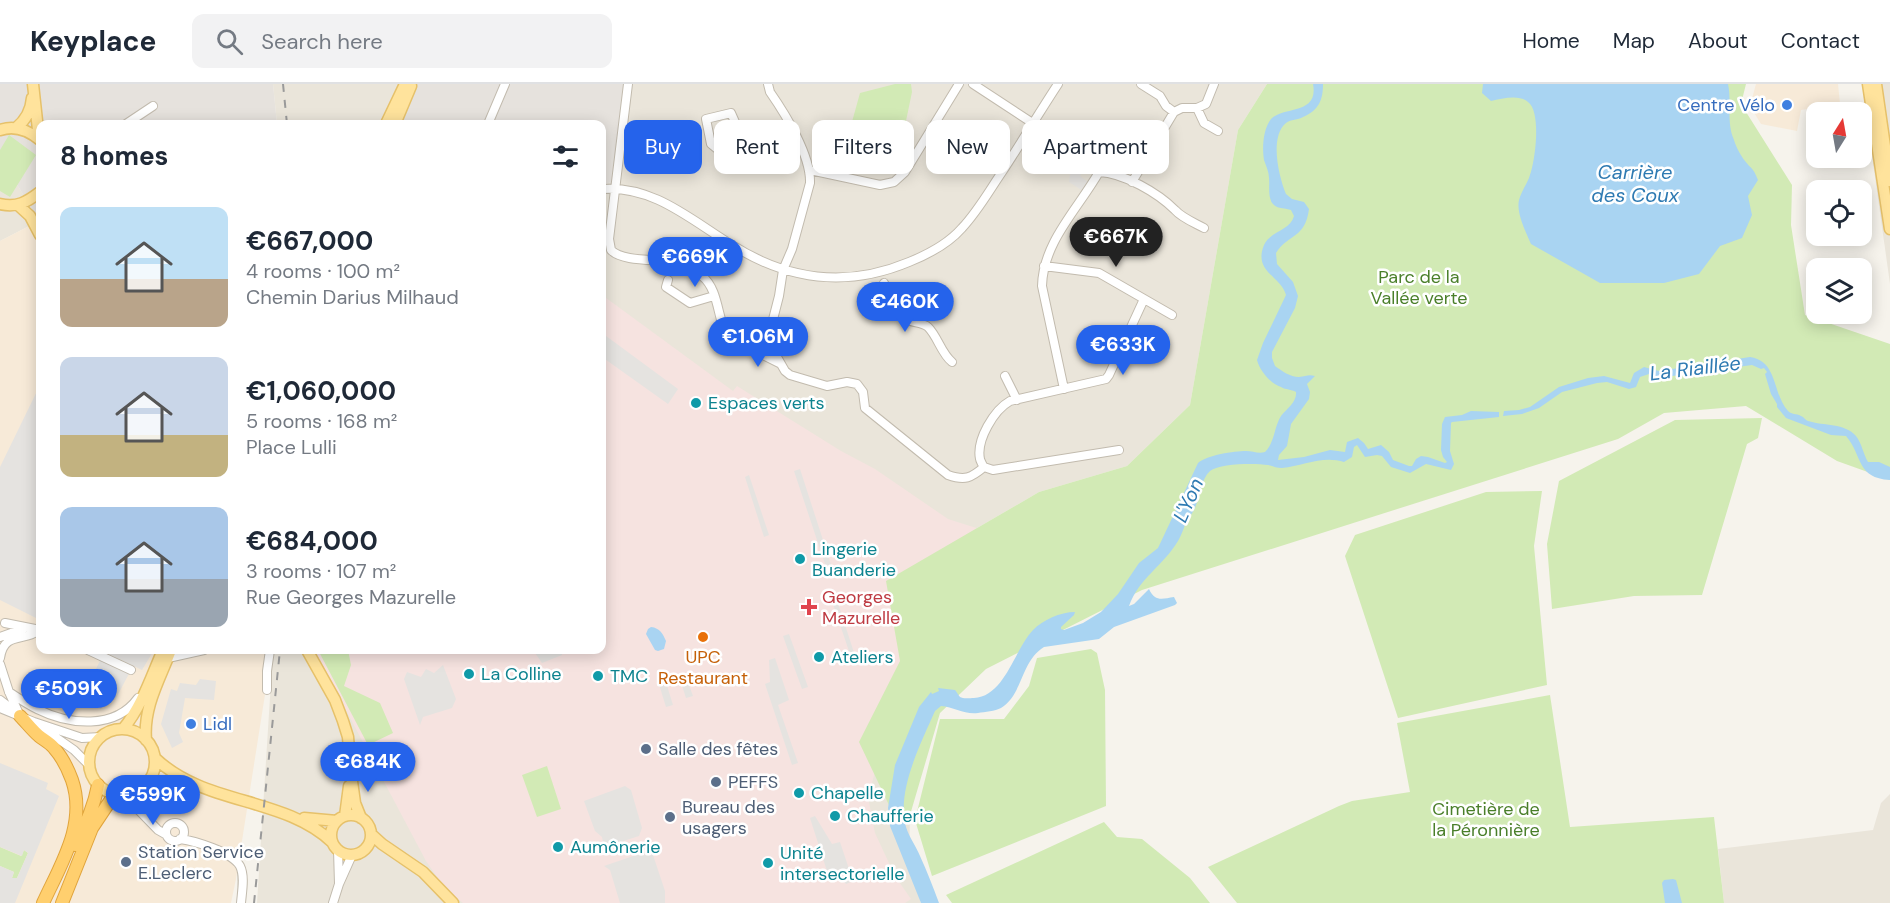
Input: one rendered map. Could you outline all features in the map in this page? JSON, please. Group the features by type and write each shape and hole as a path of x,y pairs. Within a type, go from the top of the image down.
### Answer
{"highway":[{"path":"20,716 58,753 68,771 76,795 77,821 71,842 44,903"},
{"path":"44,903 89,819 98,785"},
{"path":"62,903 92,828 119,795"}],"main road":[{"path":"388,120 405,84"},
{"path":"397,120 412,84"},
{"path":"1868,84 1890,229"},
{"path":"1876,84 1890,182"},
{"path":"16,128 29,112 34,85"},
{"path":"34,85 38,120"},
{"path":"0,130 16,128 36,137"},
{"path":"6,206 27,203 36,195"},
{"path":"6,206 30,216 36,227"},
{"path":"123,729 141,703 155,669 166,654"},
{"path":"146,740 145,722 166,654"},
{"path":"309,654 335,700 343,721 348,737 355,803 361,818"},
{"path":"145,786 155,766 152,748 146,740 123,729 101,737 90,754 89,765 92,776 106,791 119,795 134,794 145,786 171,782 197,786 294,817 320,830 335,846 358,853 377,851 398,855"},
{"path":"155,758 168,770 197,786"},
{"path":"335,846 332,831 341,819 351,774"},
{"path":"294,817 341,819 350,815 361,818 366,822 371,834 423,872 453,903"},
{"path":"358,853 370,840 371,834"}],"street":[{"path":"490,120 505,84"},
{"path":"628,84 609,239 610,248 613,253 621,256 675,262 702,276 710,285 729,342 746,347 781,364"},
{"path":"768,84 770,92 786,120"},
{"path":"810,171 880,185 894,182 905,172 959,84"},
{"path":"972,84 1027,120"},
{"path":"1036,120 1058,84"},
{"path":"1142,84 1160,96 1166,106 1174,112"},
{"path":"1132,182 1174,112 1182,108 1197,108 1206,104 1214,84"},
{"path":"132,120 153,106"},
{"path":"1197,108 1204,123 1218,131"},
{"path":"731,113 739,131 748,140 742,148 722,153 711,144 706,119 731,113"},
{"path":"606,189 643,194 659,199 734,246 783,270 812,277 859,277 903,265 946,243 961,230 977,210 1022,141"},
{"path":"800,145 810,171 810,183 789,259 783,270 769,343 790,375 822,385 852,382 857,384 862,392 865,408 948,475 961,478 971,477 984,467"},
{"path":"1064,388 1042,286 1044,266 1054,241 1098,174"},
{"path":"1114,174 1143,186 1172,205 1175,211 1204,228"},
{"path":"1044,266 1099,273 1172,315"},
{"path":"668,280 666,287 690,303 714,296"},
{"path":"884,283 899,314 905,319 928,328 946,358 952,362"},
{"path":"1119,450 993,470 984,467 980,459 980,448 990,420 1002,406 1017,399 1106,379 1144,299"},
{"path":"746,347 761,345 769,335"},
{"path":"1005,376 1017,399"},
{"path":"3,620 36,629"},
{"path":"2,636 6,631 3,620"},
{"path":"2,636 27,628"},
{"path":"0,658 4,645 10,640 36,633"},
{"path":"97,654 131,670"},
{"path":"267,690 269,654"},
{"path":"0,664 1,672 20,716"},
{"path":"9,692 36,709 55,716 98,722 111,719 132,706 155,669"},
{"path":"0,700 20,716"},
{"path":"0,708 82,738 101,737"},
{"path":"34,722 74,750 89,765"},
{"path":"143,813 145,786"},
{"path":"119,795 143,813 171,841 182,835"},
{"path":"151,823 168,825 177,823 182,826 182,835"},
{"path":"165,834 168,825"},
{"path":"182,835 236,860 241,867 243,880 241,903"},
{"path":"335,846 339,884"},
{"path":"333,903 339,884 358,853"}],"shaded area":[{"path":"0,84 273,84 277,120 36,120 36,216 0,159"},
{"path":"273,84 403,84 387,120 277,120"},
{"path":"403,84 631,84 626,120 624,120 618,180 606,184 606,120 388,120"},
{"path":"631,84 1267,84 1238,130 1190,405 1127,466 1039,492 886,581 897,821 910,815 909,863 921,903 257,903 273,654 606,654 606,184 617,180 624,132 624,174 702,174 702,120 626,120"},
{"path":"1756,84 1838,84 1840,102 1806,102 1806,109 1801,110 1797,131 1761,124 1750,106"},
{"path":"1862,84 1890,84 1890,284 1872,155 1872,102 1865,102"},
{"path":"0,159 36,216 36,223 0,241"},
{"path":"1081,174 1080,176 1088,182 1083,191 1069,182 1070,175"},
{"path":"36,223 36,654 271,654 231,903 0,903 0,241"},
{"name":"Georges Mazurelle","path":"606,298 733,391 737,386 841,451 875,469 948,519 989,532 886,733 868,797 875,833 895,876 911,899 905,903 463,903 442,884 426,861 317,654 606,654"},
{"path":"606,336 678,389 668,404 606,360"},
{"path":"36,393 36,618 0,600 0,467"},
{"path":"800,469 834,574 829,576 794,471"},
{"path":"749,475 769,535 764,537 745,477"},
{"path":"836,597 858,665 854,666 831,598"},
{"path":"789,634 808,687 802,689 783,636"},
{"path":"108,654 152,654 142,670"},
{"path":"536,654 562,654 562,655 542,663"},
{"path":"102,657 131,670 115,700 107,699 101,709 80,700"},
{"path":"775,658 789,700 778,705 798,763 792,765 765,684 770,682 769,660"},
{"path":"443,665 456,699 452,708 423,717 420,725 404,679 407,672 421,677 426,669 434,673"},
{"path":"738,671 740,676 706,687 704,682"},
{"path":"685,674 693,696 686,698 679,676"},
{"path":"664,676 673,705 666,707 657,678"},
{"name":"Lidl","path":"200,679 216,681 214,700 185,698 179,733 183,742 172,748 161,724 171,689 177,691 180,683 196,685"},
{"path":"0,763 48,783 46,789 59,796 15,903 0,903 0,866 14,872 12,878 17,878 28,853 24,850 22,856 0,847"},
{"path":"625,786 631,790 642,828 639,836 602,848 602,837 595,831 584,801"},
{"path":"1890,794 1890,903 1724,903 1718,849 1873,830 1881,803"},
{"path":"815,816 832,844 840,842 853,881 846,884 833,869 827,871 810,818"},
{"path":"648,851 653,855 665,891 665,903 620,903 610,870 604,866"}],"green space":[{"path":"895,84 911,84 912,92 906,120 852,120 860,93"},
{"name":"Parc de la Vallée verte","path":"1267,84 1746,84 1741,104 1792,185 1791,225 1806,324 1831,324 1890,344 1890,480 1837,461 1746,406 1664,413 1618,439 1142,590 986,669 940,713 910,815 897,822 859,742 900,661 886,581 1039,492 1127,466 1190,405 1238,130"},
{"path":"9,135 36,155 10,197 0,191 0,150"},
{"path":"1762,418 1758,438 1747,444 1702,595 1634,596 1552,609 1547,544 1559,481 1675,420"},
{"path":"1542,491 1534,546 1547,685 1398,718 1345,556 1355,535 1486,492"},
{"path":"1091,649 1097,653 1105,690 1106,806 932,876 915,820 940,719 1004,719 1029,686 1037,658"},
{"path":"320,654 349,654 351,665 344,686 380,703 393,733 368,745"},
{"name":"Cimetière de la Péronnière","path":"1550,695 1570,827 1714,817 1724,903 1237,903 1208,867 1352,801 1410,792 1397,723"},
{"path":"547,766 561,809 537,817 522,775"},
{"path":"1104,822 1117,837 1142,839 1190,878 1210,903 952,903 946,895"},
{"path":"0,847 21,856 24,850 28,853 17,878 12,878 14,872 0,866"}],"water":[{"name":"L'Yon","path":"1313,84 1323,84 1319,104 1308,114 1286,123 1281,129 1277,147 1278,168 1286,194 1292,199 1304,202 1309,209 1304,226 1276,253 1277,264 1293,282 1298,296 1295,308 1272,352 1272,358 1275,366 1289,375 1315,376 1307,384 1310,392 1309,399 1291,424 1287,446 1279,455 1278,460 1304,457 1330,450 1345,452 1347,442 1358,438 1368,449 1381,445 1389,452 1393,460 1409,466 1412,466 1421,456 1445,463 1447,462 1441,450 1442,424 1445,417 1462,415 1471,411 1499,412 1499,417 1451,423 1450,451 1454,464 1451,470 1426,464 1410,473 1391,467 1382,456 1365,457 1357,445 1354,447 1352,457 1344,462 1321,460 1282,468 1262,464 1238,464 1222,466 1210,471 1178,541 1145,580 1133,596 1129,606 1149,589 1156,598 1174,597 1177,603 1175,605 1114,627 1099,639 1044,647 1030,661 1014,695 1001,708 973,713 941,706 935,711 917,752 904,798 906,827 939,903 921,903 890,826 888,808 895,765 919,707 931,692 932,694 939,691 938,688 955,690 963,698 985,695 1001,681 1026,639 1042,623 1058,615 1075,612 1061,627 1064,630 1083,623 1101,612 1118,594 1139,563 1158,548 1198,463 1228,453 1265,452 1271,444 1281,416 1295,399 1296,392 1269,380 1257,360 1286,295 1262,262 1264,245 1267,240 1288,225 1294,216 1291,210 1276,206 1270,199 1269,176 1264,160 1263,144 1266,128 1271,119 1311,101"},
{"name":"Carrière des Coux","path":"1483,84 1728,84 1730,119 1736,146 1758,180 1748,196 1752,215 1742,238 1720,246 1699,274 1664,283 1600,283 1531,244 1518,205 1533,162 1536,138 1535,116 1528,102 1520,98 1491,101 1482,93"},
{"name":"La Riaillée","path":"1750,357 1766,365 1788,411 1808,421 1840,427 1851,432 1858,439 1868,462 1879,462 1890,467 1890,480 1871,475 1866,470 1846,436 1831,435 1786,418 1777,407 1771,394 1765,374 1767,372 1764,368 1752,365 1658,378 1653,378 1649,374 1640,377 1636,387 1629,389 1607,382 1597,383 1562,392 1539,408 1522,414 1503,416 1504,411 1530,407 1559,387 1588,378 1604,376 1630,383 1634,373 1644,367 1659,371"},
{"path":"651,627 659,630 664,636 666,641 664,649 655,650 646,634"},
{"path":"1664,880 1676,880 1682,903 1665,903 1662,883"}],"railway":[{"path":"283,84 287,120"},
{"path":"254,903 280,654"}],"place":[{"name":"Centre Vélo","path":"1787,105"},
{"name":"Espaces verts","path":"696,403"},
{"name":"Lingerie Buanderie","path":"800,559"},
{"name":"Georges Mazurelle","path":"809,607"},
{"name":"UPC Restaurant","path":"703,637"},
{"name":"Ateliers","path":"819,657"},
{"name":"La Colline","path":"469,674"},
{"name":"TMC","path":"598,676"},
{"name":"Lidl","path":"191,724"},
{"name":"Salle des fêtes","path":"646,749"},
{"name":"PEFFS","path":"716,782"},
{"name":"Chapelle","path":"799,793"},
{"name":"Chaufferie","path":"835,816"},
{"name":"Bureau des usagers","path":"670,817"},
{"name":"Aumônerie","path":"558,847"},
{"name":"Station Service E.Leclerc","path":"126,862"},
{"name":"Unité intersectorielle","path":"768,863"}]}
